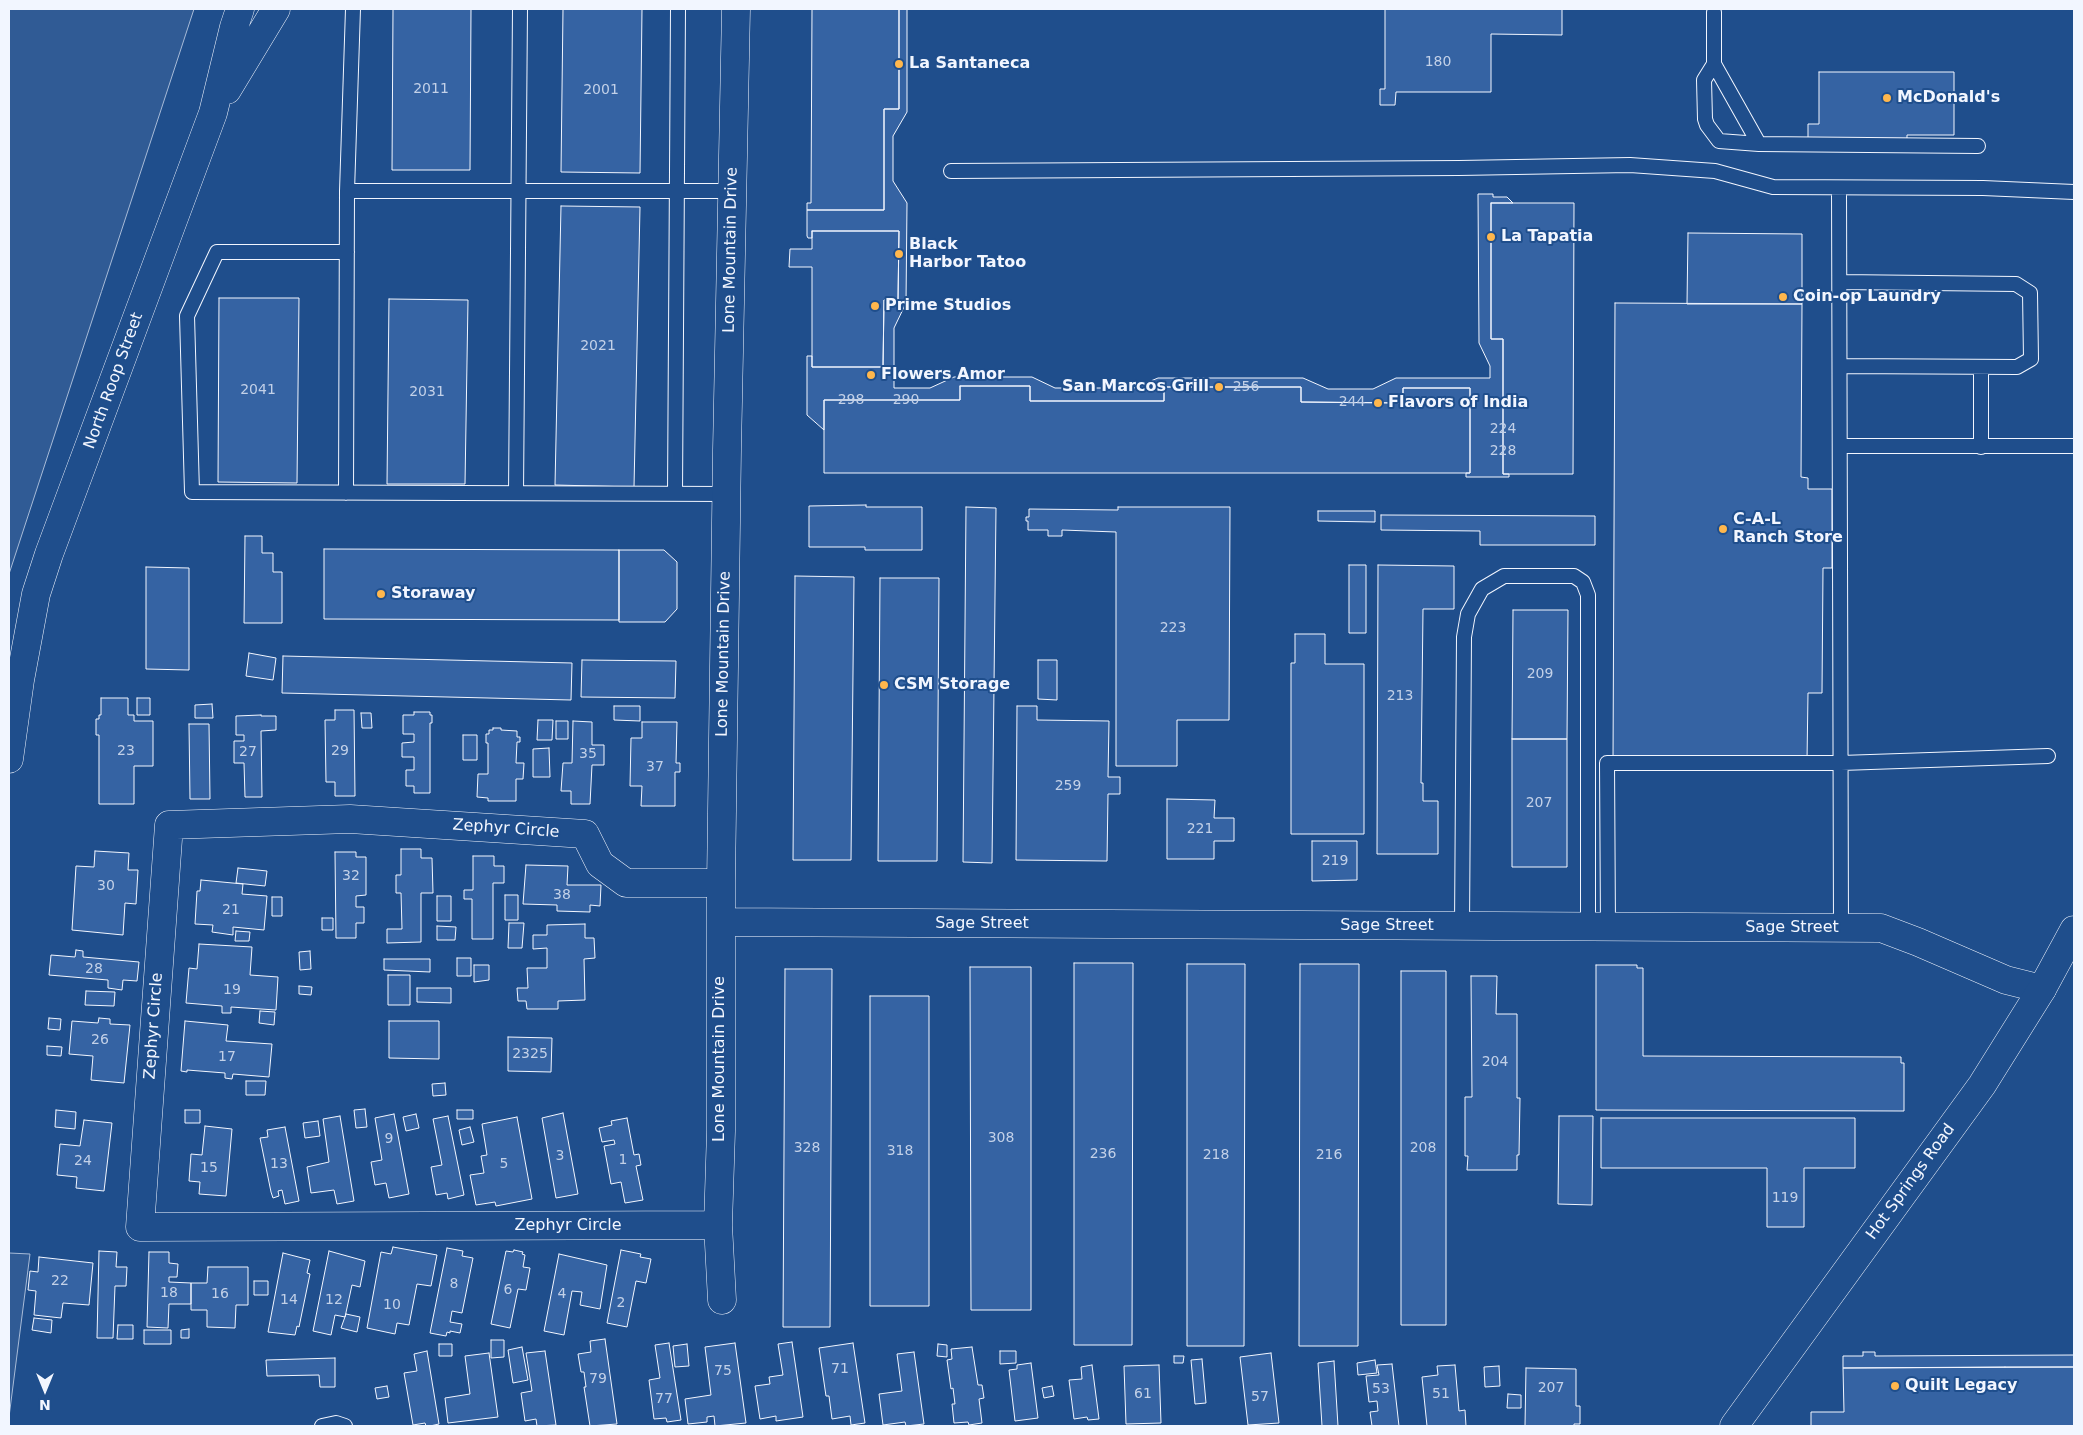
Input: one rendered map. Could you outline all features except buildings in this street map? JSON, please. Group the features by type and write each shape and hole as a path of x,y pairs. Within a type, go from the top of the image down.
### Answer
{"street":[{"name":"North Roop Street","path":"9,759 20,680 39,586 214,113 240,9"},
{"path":"214,113 276,9"},
{"name":"Lone Mountain Drive","path":"722,1300 718,1225 721,1131 721,883 726,494 736,9"},
{"name":"Zephyr Circle","path":"718,1225 140,1227 168,825 350,819 586,834 600,864 626,883 721,883"},
{"name":"Sage Street","path":"721,922 1881,928 2006,980 2042,989"},
{"name":"Hot Springs Road","path":"1734,1426 1982,1085 2042,989 2074,930"}],"lane":[{"path":"346,493 347,191 353,9"},
{"path":"516,493 520,9"},
{"path":"675,493 678,9"},
{"path":"1714,12 1714,64 1759,144"},
{"path":"1714,64 1704,80 1705,119 1707,126 1719,141 1759,144 1978,146"},
{"path":"951,171 1630,165 1715,171 1774,187 1983,188 2074,192"},
{"path":"1839,188 1841,928"},
{"path":"347,191 733,191"},
{"path":"347,252 218,252 187,316 192,492 726,494"},
{"path":"1840,282 2016,284 2030,293 2031,359 2017,367 1840,366"},
{"path":"1981,367 1981,447"},
{"path":"1841,446 2074,446"},
{"path":"1462,926 1464,637 1468,614 1482,589 1504,576 1574,576 1583,582 1588,595 1598,927"},
{"path":"1598,927 1607,763 1841,763 2048,756"},
{"path":"322,1426 336,1423 345,1426"}],"shaded area":[{"path":"9,9 194,9 9,574"},
{"path":"9,1253 30,1254 9,1417"}],"place":[{"name":"La Santaneca","path":"899,64"},
{"name":"McDonald's","path":"1887,98"},
{"name":"La Tapatia","path":"1491,237"},
{"name":"Black Harbor Tatoo","path":"899,254"},
{"name":"Coin-op Laundry","path":"1783,297"},
{"name":"Prime Studios","path":"875,306"},
{"name":"Flowers Amor","path":"871,375"},
{"name":"San Marcos Grill","path":"1219,387"},
{"name":"Flavors of India","path":"1378,403"},
{"name":"C-A-L Ranch Store","path":"1723,529"},
{"name":"Storaway","path":"381,594"},
{"name":"CSM Storage","path":"884,685"},
{"name":"Quilt Legacy","path":"1895,1386"}]}
